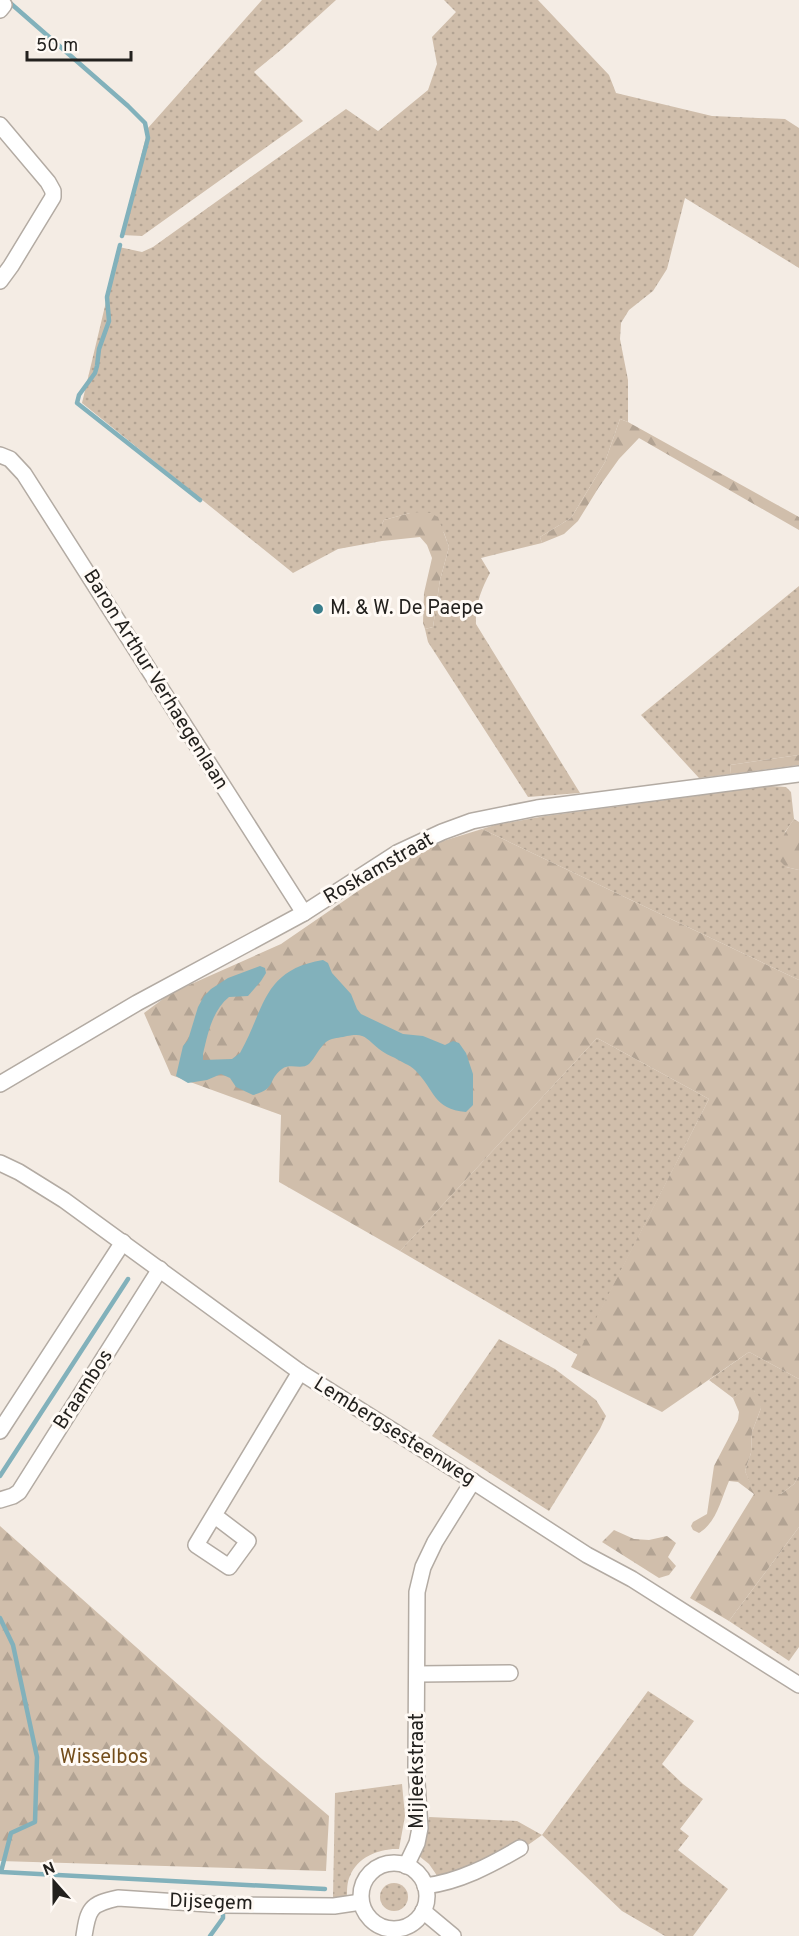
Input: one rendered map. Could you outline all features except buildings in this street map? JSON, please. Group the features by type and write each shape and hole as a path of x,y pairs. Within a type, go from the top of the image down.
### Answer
{"street":[{"path":"0,125 48,182 53,191 53,197 0,281"},
{"name":"Baron Arthur Verhaegenlaan","path":"0,455 10,459 24,474 304,913"},
{"name":"Roskamstraat","path":"0,1084 137,1003 304,913 397,853 442,832 472,821 537,808 799,774"},
{"name":"Lembergsesteenweg","path":"0,1163 64,1200 300,1372 587,1555 651,1591 799,1685"},
{"path":"0,1431 123,1242"},
{"name":"Braambos","path":"0,1500 19,1492 160,1269"},
{"path":"215,1516 300,1372"},
{"name":"Mijleekstraat","path":"406,1866 417,1843 420,1828 416,1768 417,1592 423,1567 435,1542 473,1481"},
{"path":"418,1674 510,1673"},
{"path":"425,1886 438,1885 491,1865 520,1848"},
{"path":"396,1863 406,1866 419,1875 425,1886 427,1899 423,1911 414,1922 402,1928 376,1931 361,1902 362,1887 367,1877 375,1869 396,1863"},
{"name":"Dijsegem","path":"84,1936 87,1919 93,1906 118,1898 224,1905 334,1906 361,1902"},
{"path":"423,1911 453,1936"}],"green space":[{"path":"262,0 336,0 254,72 303,121 142,236 122,235 148,128"},
{"path":"444,0 538,0 609,75 616,93 712,116 785,119 799,128 799,268 685,198 667,269 653,291 629,310 621,323 620,339 628,380 628,422 620,419 605,462 571,518 540,537 542,543 481,558 490,573 479,598 476,624 580,793 528,797 428,642 425,629 433,627 440,580 449,547 444,533 430,513 410,513 384,520 382,541 338,549 293,573 82,403 119,247 142,252 153,247 346,109 378,131 428,90 437,64 432,37 456,12"},
{"path":"620,419 799,517 799,530 639,438 619,459 578,521 564,534 542,543 540,537 571,518 605,462"},
{"path":"422,512 438,517 449,547 440,580 433,627 425,629 423,623 424,593 432,558 427,545 420,537 382,541 384,520"},
{"path":"799,586 799,755 730,765 731,774 699,778 641,715"},
{"path":"799,755 799,765 731,774 730,765"},
{"path":"770,786 786,787 791,792 794,819 785,832 786,867 799,870 799,980 482,829 545,816"},
{"path":"794,819 799,822 799,870 786,867 778,859 783,838"},
{"path":"482,829 799,980 799,1379 749,1352 662,1412 571,1367 709,1099 597,1038 400,1251 279,1182 281,1115 171,1075 144,1013 171,993 281,944 399,863 443,841"},
{"path":"597,1038 709,1099 578,1355 400,1251"},
{"path":"499,1339 555,1369 596,1400 606,1416 549,1511 432,1436"},
{"path":"749,1352 799,1379 799,1476 794,1484 781,1494 754,1494 745,1471 751,1453 752,1432 761,1408 754,1391 744,1391 733,1398 709,1380"},
{"path":"743,1391 754,1391 760,1397 761,1408 752,1432 751,1453 745,1471 755,1494 781,1494 794,1484 799,1476 799,1527 729,1621 690,1598 754,1494 738,1482 729,1481 718,1510 710,1523 699,1533 691,1526 693,1522 707,1514 714,1466 738,1420 739,1412 733,1398"},
{"name":"Wisselbos","path":"0,1526 329,1816 326,1871 0,1861"},
{"path":"799,1527 799,1647 789,1661 729,1621"},
{"path":"614,1530 634,1539 649,1540 667,1536 676,1543 668,1557 676,1566 669,1575 659,1578 602,1542"},
{"path":"648,1691 694,1721 662,1764 703,1799 680,1829 689,1836 678,1850 728,1889 693,1936 665,1936 622,1911 542,1835"},
{"path":"402,1784 405,1816 399,1849 377,1852 364,1859 353,1869 348,1883 347,1896 333,1898 335,1793"},
{"path":"429,1817 517,1821 542,1835 528,1845 516,1841 484,1862 438,1877 429,1864 419,1856"},
{"path":"394,1883 404,1887 408,1897 404,1907 394,1911 384,1907 380,1897 384,1887"}],"water":[{"path":"323,960 328,963 332,973 351,994 361,1014 403,1034 423,1036 445,1045 453,1041 459,1043 466,1053 473,1074 473,1105 466,1112 455,1110 441,1103 413,1068 385,1053 360,1035 334,1038 328,1041 309,1064 285,1067 277,1073 266,1090 253,1095 236,1087 230,1078 221,1074 207,1080 188,1083 176,1076 183,1046 188,1040 198,1007 211,989 228,978 260,966 265,968 266,973 248,996 229,997 218,1009 212,1023 203,1060 232,1059 240,1053 261,1007 277,982 303,965"}],"waterway":[{"path":"8,1 145,123 148,138 122,236"},
{"path":"120,245 107,297 109,321 99,349 97,366 95,373 79,395 77,403 200,500"},
{"path":"0,1476 128,1279"},
{"path":"0,1618 13,1645 37,1757 35,1822 11,1833 1,1872 325,1889"},
{"path":"210,1936 223,1918 223,1909"}],"place":[{"name":"M. & W. De Paepe","path":"318,609"}]}
